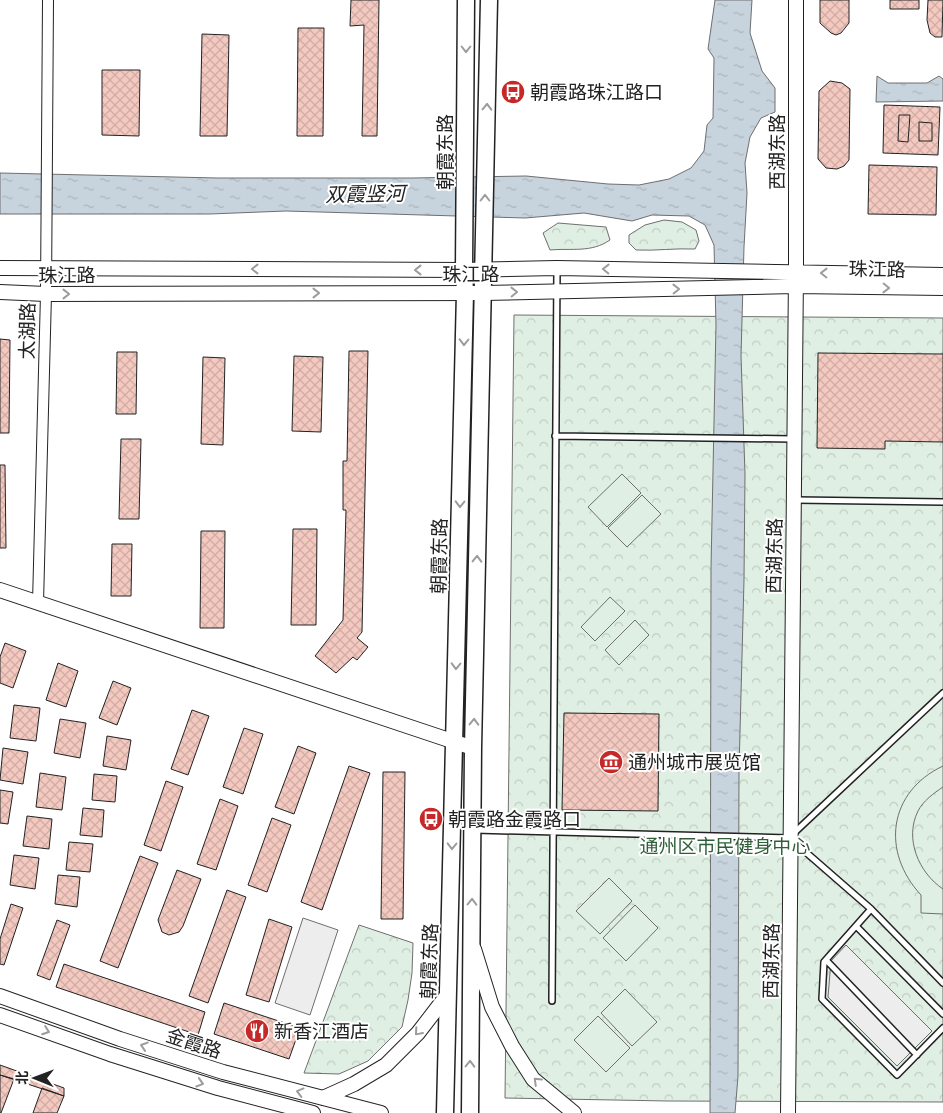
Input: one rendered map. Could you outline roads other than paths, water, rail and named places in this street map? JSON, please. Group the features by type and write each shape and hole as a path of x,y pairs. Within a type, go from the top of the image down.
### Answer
{"main road":[{"name":"朝霞东路","path":"445,1113 465,293 466,0"},
{"name":"朝霞东路","path":"470,1113 473,748 489,0"}],"street":[{"name":"太湖路","path":"38,603 46,294 48,0"},
{"name":"西湖东路","path":"788,1113 789,838 796,280 796,0"},
{"name":"珠江路","path":"0,268 484,270 557,268 707,271 749,272 796,280 943,288"},
{"name":"珠江路","path":"0,292 46,294 484,293 750,288 796,280 943,275"},
{"path":"0,590 473,748"},
{"path":"472,942 492,1007 512,1046 533,1079 574,1113"},
{"path":"323,1098 354,1084 386,1065 418,1033 448,994"},
{"name":"金霞路","path":"0,996 120,1039 223,1072 381,1113"},
{"name":"金霞路","path":"0,1015 110,1054 209,1086 313,1113"}],"lane":[{"path":"552,1001 557,268"},
{"path":"555,436 793,439"},
{"path":"793,500 943,502"},
{"path":"789,838 943,693"},
{"path":"472,830 789,838 871,909 943,983"},
{"path":"871,909 824,962 822,999 897,1075 943,1028"},
{"path":"856,926 943,1014"},
{"path":"826,960 917,1055"}],"water":[{"name":"双霞竖河","path":"715,0 752,0 750,33 762,71 775,88 775,112 761,118 750,137 745,163 747,193 741,356 745,474 744,580 739,770 738,1076 735,1113 710,1113 711,568 716,325 714,245 705,225 689,216 652,215 632,221 584,213 525,218 286,211 210,214 0,214 0,173 218,178 526,176 639,185 669,179 691,168 704,151 707,125 713,118 714,58 708,49"},
{"path":"877,76 888,83 927,83 939,76 943,79 943,101 876,102"}],"place":[{"name":"朝霞路珠江路口","path":"513,92"},
{"name":"通州城市展览馆","path":"611,762"},
{"name":"朝霞路金霞路口","path":"431,819"},
{"name":"新香江酒店","path":"257,1031"}],"park label":[{"name":"通州区市民健身中心","path":"725,846"}]}
